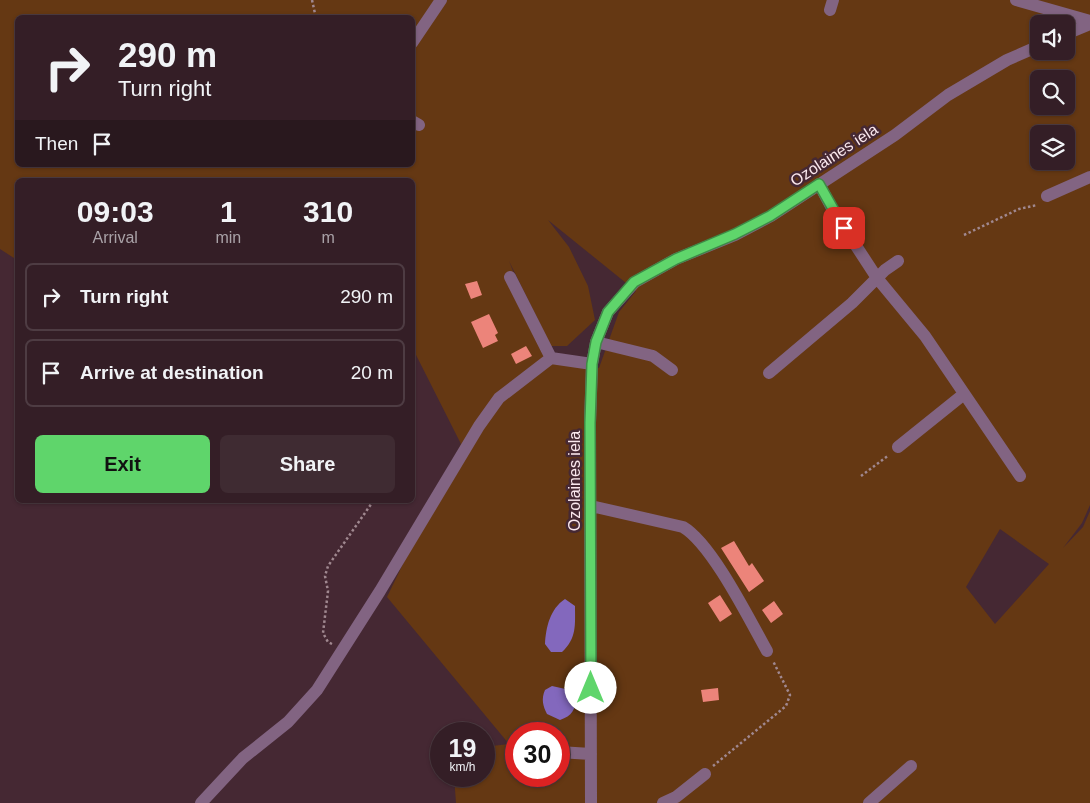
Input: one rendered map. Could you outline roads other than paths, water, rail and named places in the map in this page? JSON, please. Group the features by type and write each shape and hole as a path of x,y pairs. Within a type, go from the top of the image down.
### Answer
{"street":[{"path":"415,39 441,0"},
{"path":"1016,0 1090,22"},
{"path":"1075,30 1090,22"},
{"name":"Ozolaines iela","path":"591,803 590,423 592,364 596,342 608,312 634,282 676,259 762,221 895,135 948,95 1007,60 1030,50"},
{"path":"1047,196 1090,177"},
{"path":"819,184 834,212 877,278 924,336 1020,476"},
{"path":"769,373 852,303 877,278 898,261"},
{"path":"510,277 550,358"},
{"path":"596,342 653,356 672,370"},
{"path":"201,803 243,758 294,716 317,690 479,426 500,398 550,358 592,364"},
{"path":"898,447 964,394"},
{"path":"591,506 684,527 693,533 709,552 768,651"},
{"path":"570,753 591,754"},
{"path":"869,803 911,766"},
{"path":"663,803 676,797 705,774"}]}
